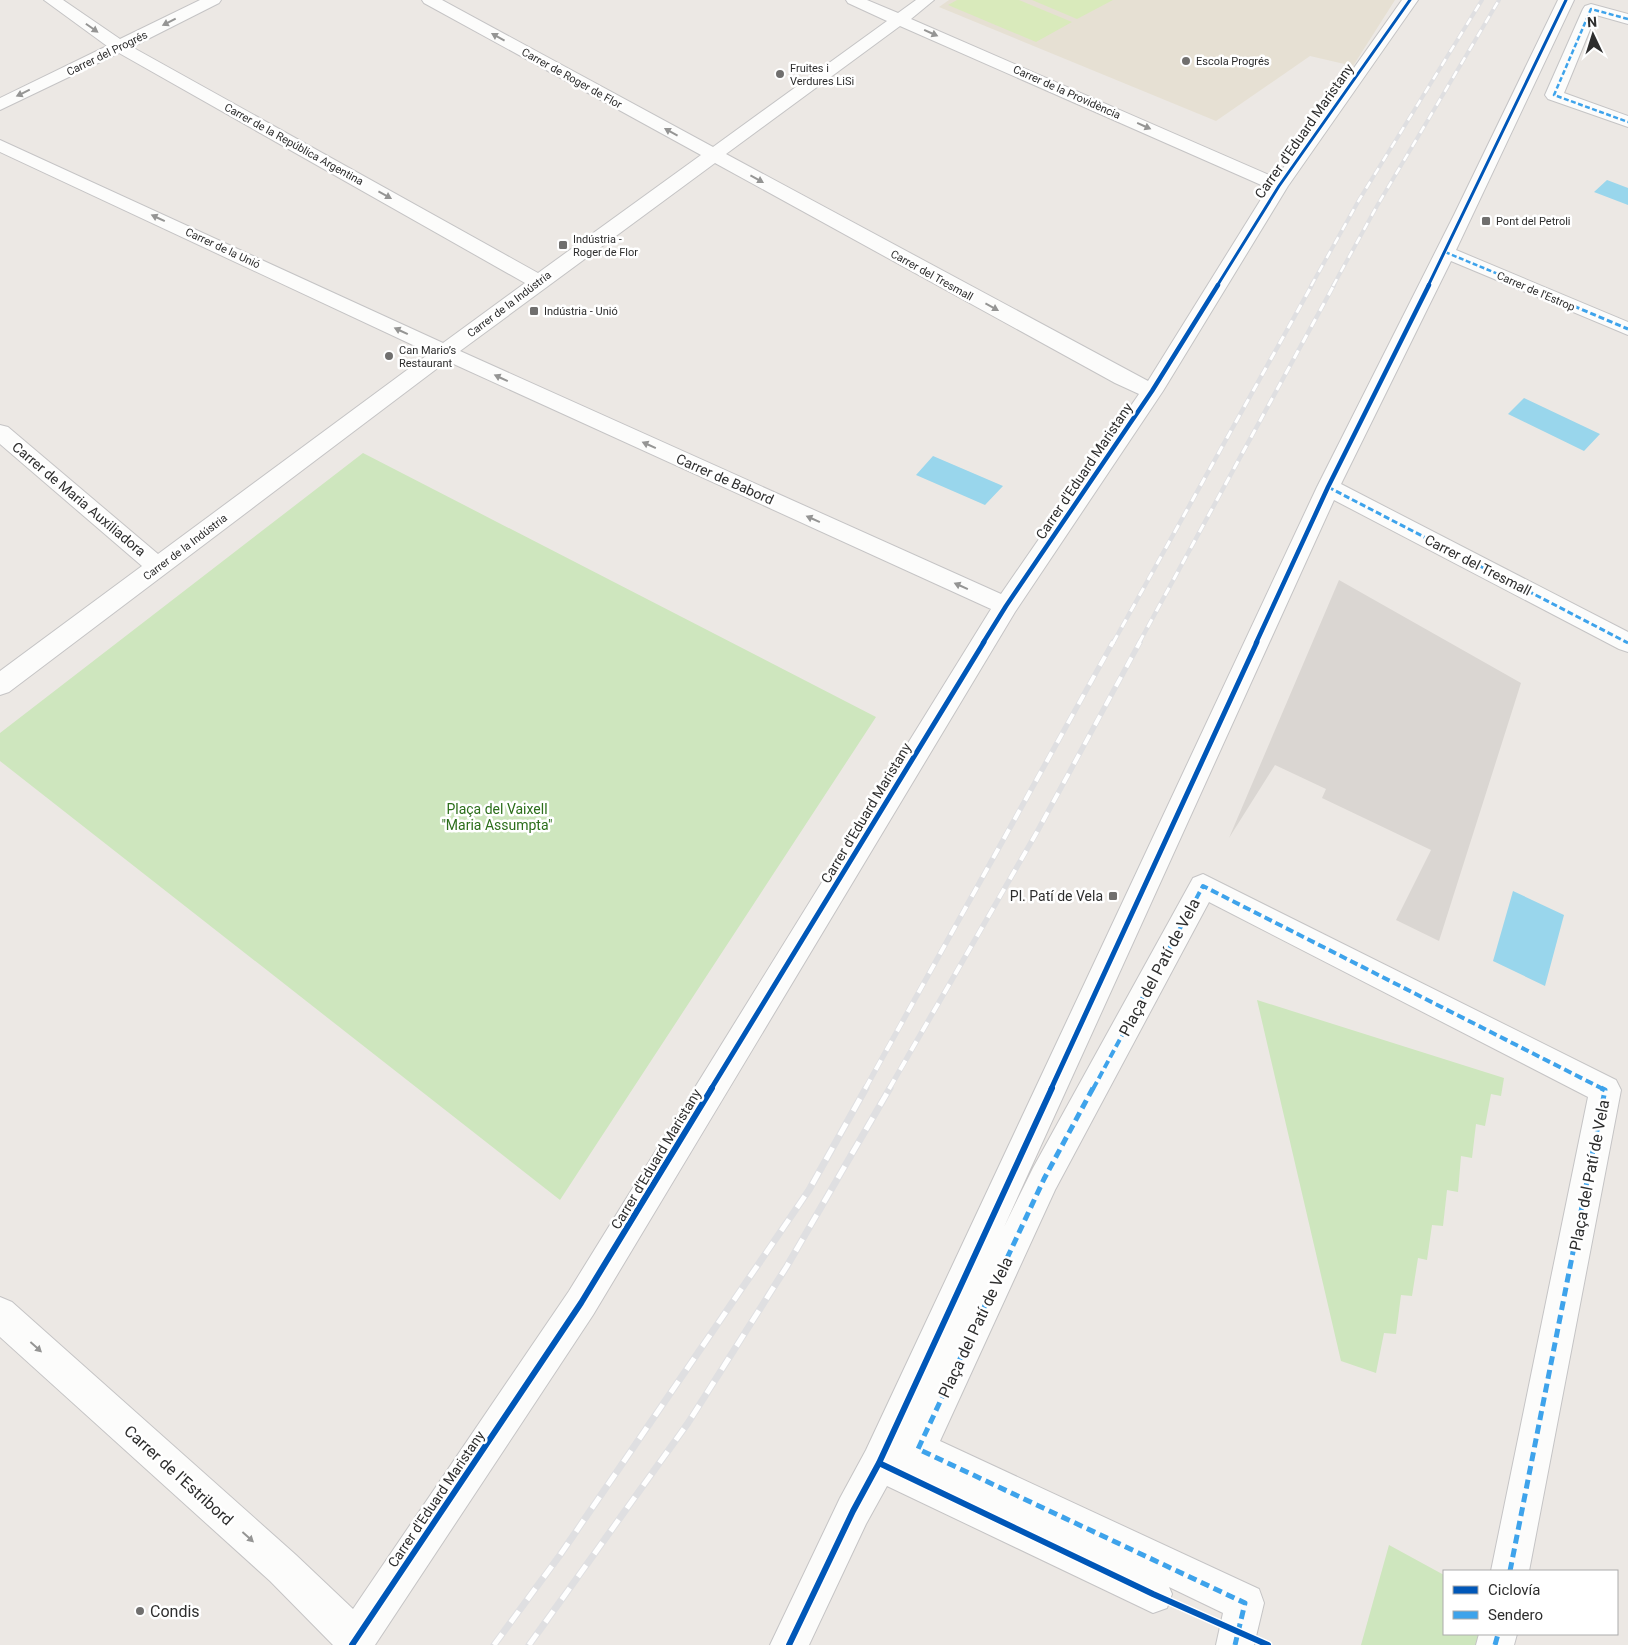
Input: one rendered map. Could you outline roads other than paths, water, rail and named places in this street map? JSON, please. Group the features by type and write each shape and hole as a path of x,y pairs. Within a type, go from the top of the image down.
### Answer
{"street":[{"name":"Carrer de la República Argentina","path":"52,0 120,46 539,282"},
{"name":"Carrer del Progrés","path":"0,105 213,0"},
{"name":"Carrer de Roger de Flor","path":"430,0 714,156"},
{"name":"Carrer de la Providència","path":"854,0 1279,186"},
{"name":"Carrer de la Indústria","path":"0,685 445,351 926,0"},
{"name":"Carrer d'Eduard Maristany","path":"354,1642 581,1303 1006,606 1152,391 1279,186 1410,0"},
{"path":"789,1645 853,1511 879,1463 1328,487 1445,252 1566,0"},
{"path":"1628,19 1591,9 1554,95 1628,122"},
{"name":"Carrer de la Unió","path":"0,145 445,351"},
{"name":"Carrer del Tresmall","path":"714,156 1123,378 1152,391"},
{"name":"Carrer de l'Estrop","path":"1445,252 1628,329"},
{"name":"Carrer de Babord","path":"445,351 1006,606"},
{"name":"Carrer de Maria Auxiliadora","path":"0,432 158,567"},
{"name":"Carrer del Tresmall","path":"1328,487 1628,644"},
{"name":"Plaça del Patí de Vela","path":"1235,1645 1245,1603 918,1449 1044,1179 1203,886 1605,1090 1510,1570"},
{"name":"Carrer de l'Estribord","path":"0,1314 275,1562 354,1642"},
{"path":"879,1463 1152,1594"}],"water":[{"path":"1607,180 1628,188 1628,205 1594,192"},
{"path":"1524,398 1600,434 1584,451 1508,414"},
{"path":"933,456 1003,486 985,505 916,475"},
{"path":"1513,891 1564,915 1545,986 1493,961"}],"railway":[{"path":"1311,286 1359,200 1482,0"},
{"path":"1333,286 1377,206 1499,0"},
{"path":"1113,643 1312,285"},
{"path":"1139,643 1334,285"},
{"path":"865,1089 1113,642"},
{"path":"889,1089 1037,832 1140,642"},
{"path":"494,1645 560,1555 809,1190 866,1088"},
{"path":"529,1645 688,1423 787,1266 890,1088"}],"place":[{"name":"Escola Progrés","path":"1186,61"},
{"name":"Fruites i Verdures LiSi","path":"780,74"},
{"name":"Pont del Petroli","path":"1486,221"},
{"name":"Indústria - Roger de Flor","path":"563,245"},
{"name":"Indústria - Unió","path":"534,311"},
{"name":"Can Mario’s Restaurant","path":"389,356"},
{"name":"Pl. Patí de Vela","path":"1113,896"},
{"name":"Condis","path":"140,1611"}],"park label":[{"name":"Plaça del Vaixell \"Maria Assumpta\"","path":"497,818"}]}
